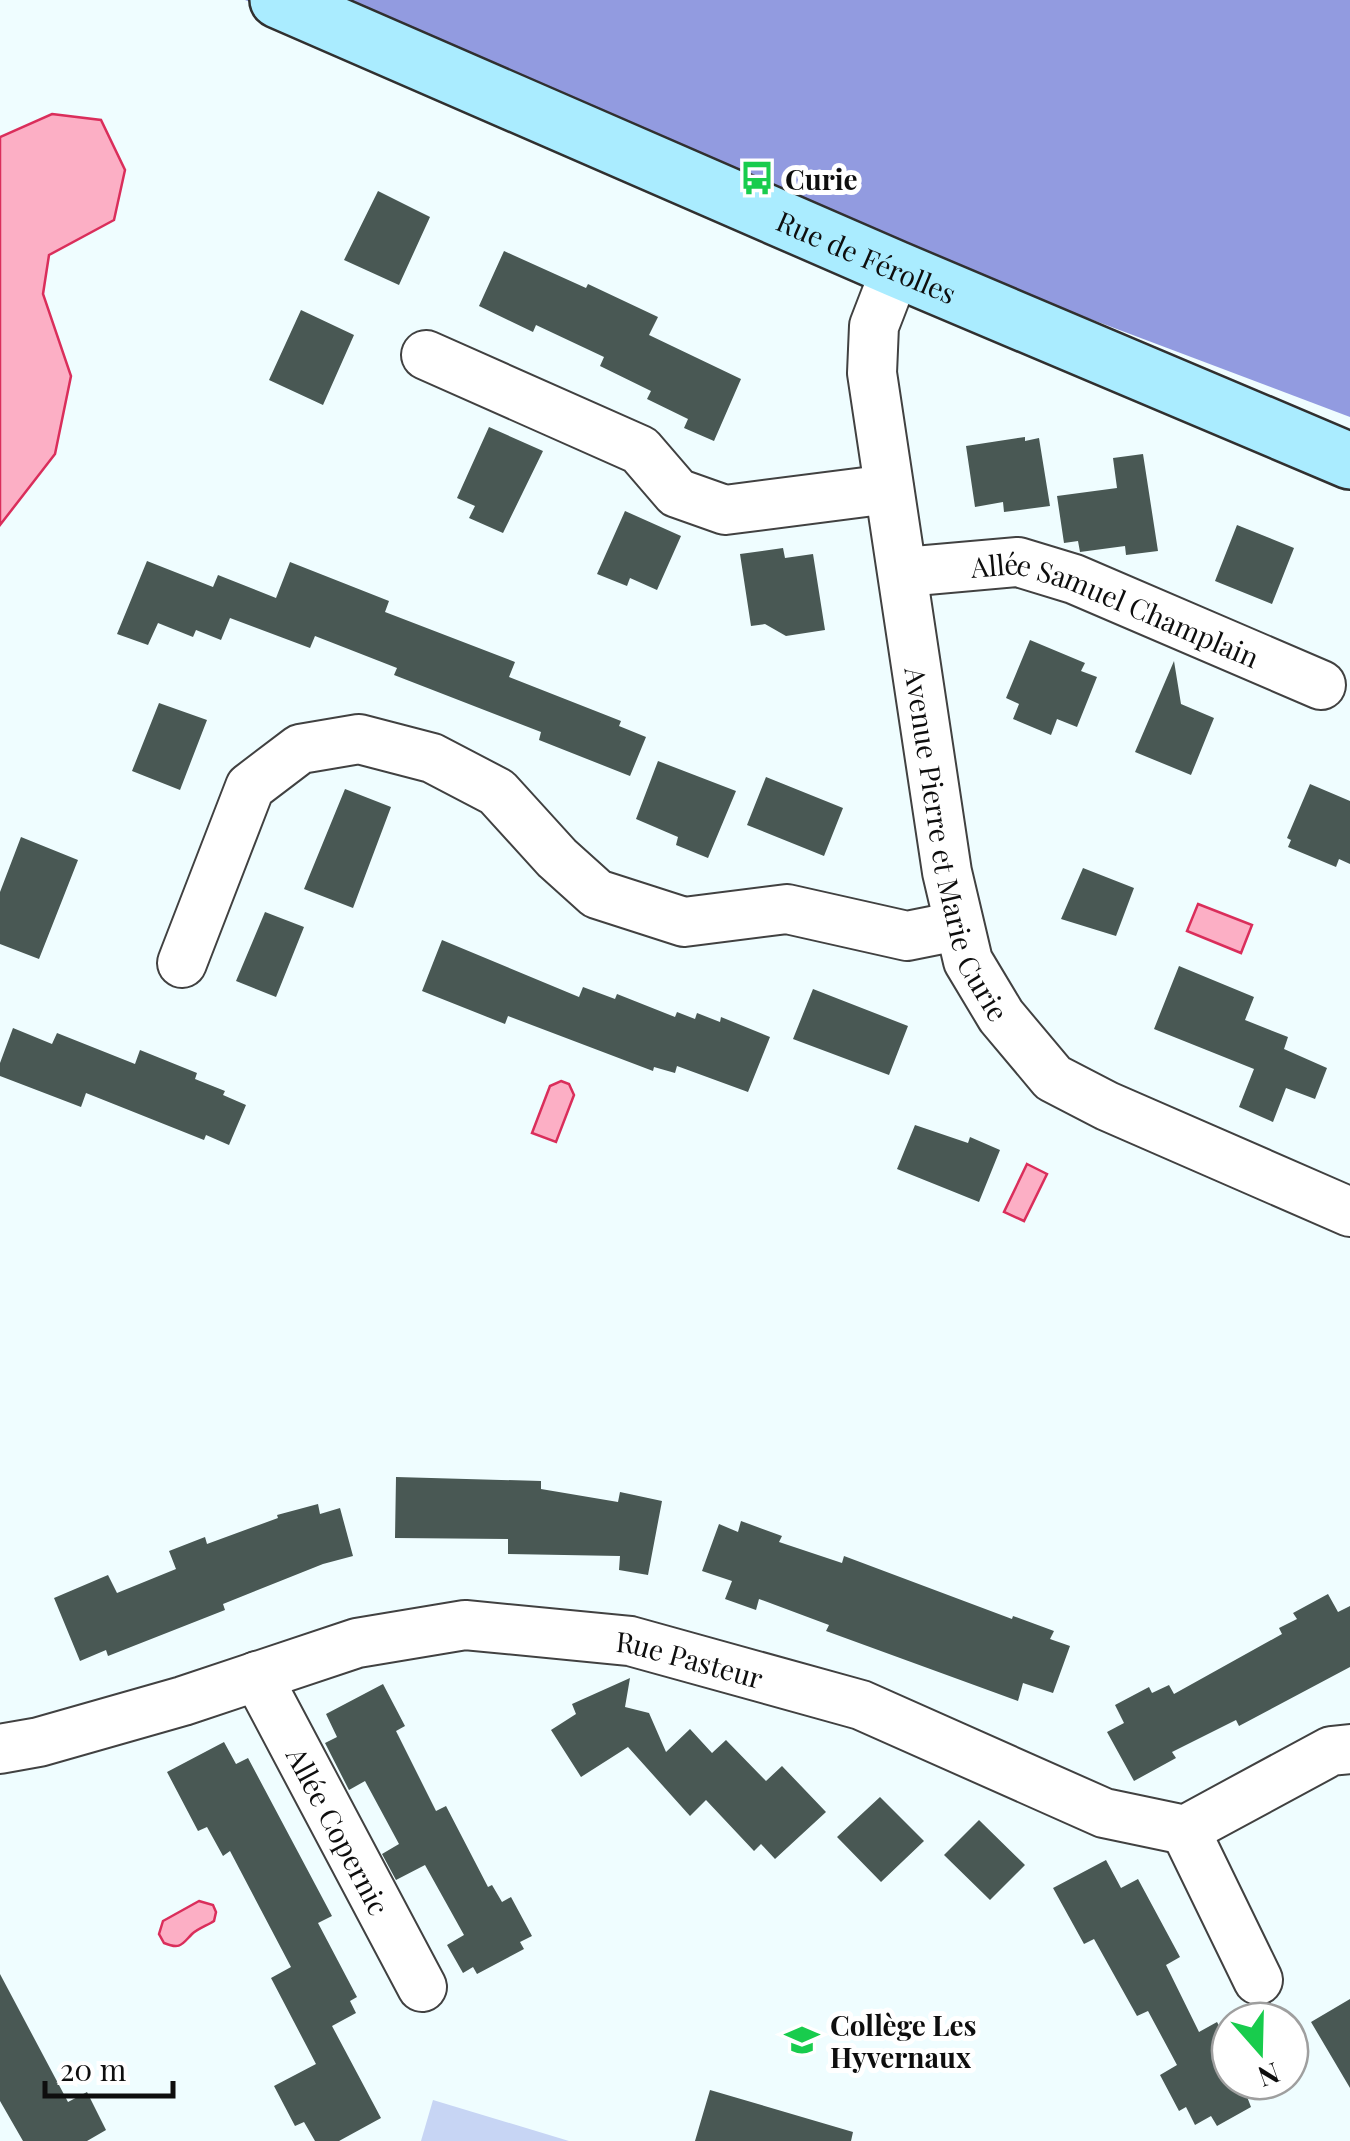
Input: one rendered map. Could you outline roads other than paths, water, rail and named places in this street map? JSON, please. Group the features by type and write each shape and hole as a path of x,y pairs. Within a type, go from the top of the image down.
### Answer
{"street":[{"name":"Rue de Férolles","path":"278,0 1350,461"},
{"name":"Avenue Pierre et Marie Curie","path":"896,269 874,326 872,373 957,926 968,960 1001,1016 1053,1078 1107,1106 1350,1212"},
{"path":"426,355 640,450 676,492 725,510 889,488"},
{"name":"Allée Samuel Champlain","path":"904,572 1018,562 1074,579 1321,685"},
{"path":"182,964 250,787 300,749 359,739 432,758 496,792 557,858 597,894 684,922 787,908 907,936 957,926"},
{"name":"Rue Pasteur","path":"0,1749 39,1742 183,1701 357,1643 465,1625 630,1640 861,1705 1104,1813 1185,1830"},
{"name":"Allée Copernic","path":"258,1676 422,1987"},
{"path":"1258,1980 1185,1830 1331,1751 1350,1749"}],"place":[{"name":"Curie","path":"757,178"},
{"name":"Collège Les Hyvernaux","path":"802,2040"}]}
